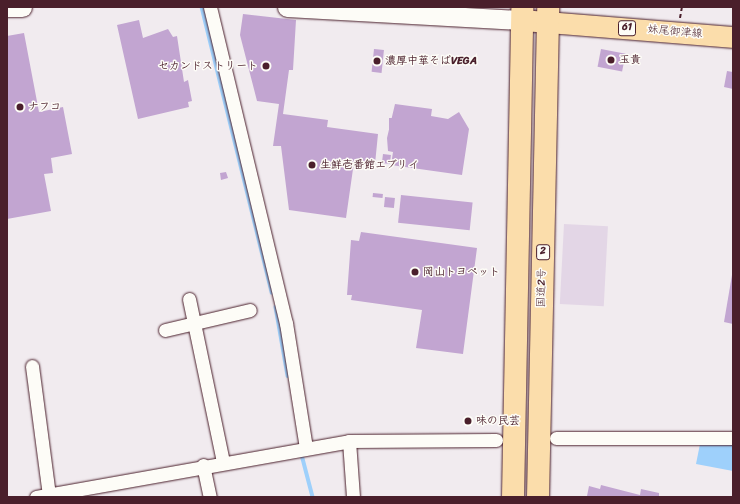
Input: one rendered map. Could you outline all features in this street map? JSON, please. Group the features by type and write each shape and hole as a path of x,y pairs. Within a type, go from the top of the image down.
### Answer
{"highway":[{"path":"513,497 522,13"},
{"name":"国道2号","path":"538,497 548,14"}],"main road":[{"path":"7,8 22,7"},
{"path":"287,7 522,13"},
{"name":"妹尾御津線","path":"522,13 548,14 733,37"}],"street":[{"path":"210,7 286,323 306,448"},
{"path":"189,299 223,462"},
{"path":"165,330 250,310"},
{"path":"32,366 42,496 203,465 349,441 496,440"},
{"path":"556,438 733,438"},
{"path":"349,441 353,497"},
{"path":"203,465 210,497"}],"shaded area":[{"path":"564,224 608,226 604,306 560,304"}],"water":[{"path":"700,444 733,445 733,471 696,464"}],"building":[{"path":"243,14 296,20 293,70 289,70 283,114 328,120 327,127 378,134 375,164 354,162 346,218 289,210 281,146 273,146 279,104 257,101 240,35"},
{"path":"139,20 143,38 168,29 173,37 177,36 184,82 188,80 192,101 188,102 189,107 138,119 117,25"},
{"path":"24,33 39,112 63,107 72,154 51,158 53,173 44,174 51,211 7,219 7,36"},
{"name":"濃厚中華そばVEGA","path":"374,49 384,50 382,73 372,72"},
{"path":"601,49 626,54 622,71 598,67"},
{"path":"727,71 733,72 733,89 724,87"},
{"path":"395,104 432,109 431,116 448,119 459,112 469,129 462,175 391,165 393,152 388,151 387,138"},
{"path":"389,118 392,118 392,132 389,132"},
{"path":"383,154 391,155 390,164 382,163"},
{"path":"226,172 228,178 221,180 220,173"},
{"path":"373,193 383,194 383,198 373,197"},
{"path":"401,195 473,203 470,230 398,223"},
{"path":"385,197 395,198 394,208 384,207"},
{"name":"岡山トヨペット","path":"361,232 477,248 463,354 416,348 422,310 351,300 352,295 347,295 351,240 359,241"},
{"path":"733,275 733,324 724,322"},
{"path":"601,485 640,495 641,489 659,493 659,497 582,497 587,496 589,486 600,489"}],"waterway":[{"path":"202,7 272,293"},
{"path":"276,307 288,376"},
{"path":"302,455 313,497"}],"place":[{"name":"玉貴","path":"611,60"},
{"name":"濃厚中華そばVEGA","path":"377,61"},
{"name":"セカンドストリート","path":"266,66"},
{"name":"ナフコ","path":"20,107"},
{"name":"生鮮壱番館エブリイ","path":"312,165"},
{"name":"岡山トヨペット","path":"415,272"},
{"name":"味の民芸","path":"468,421"}]}
